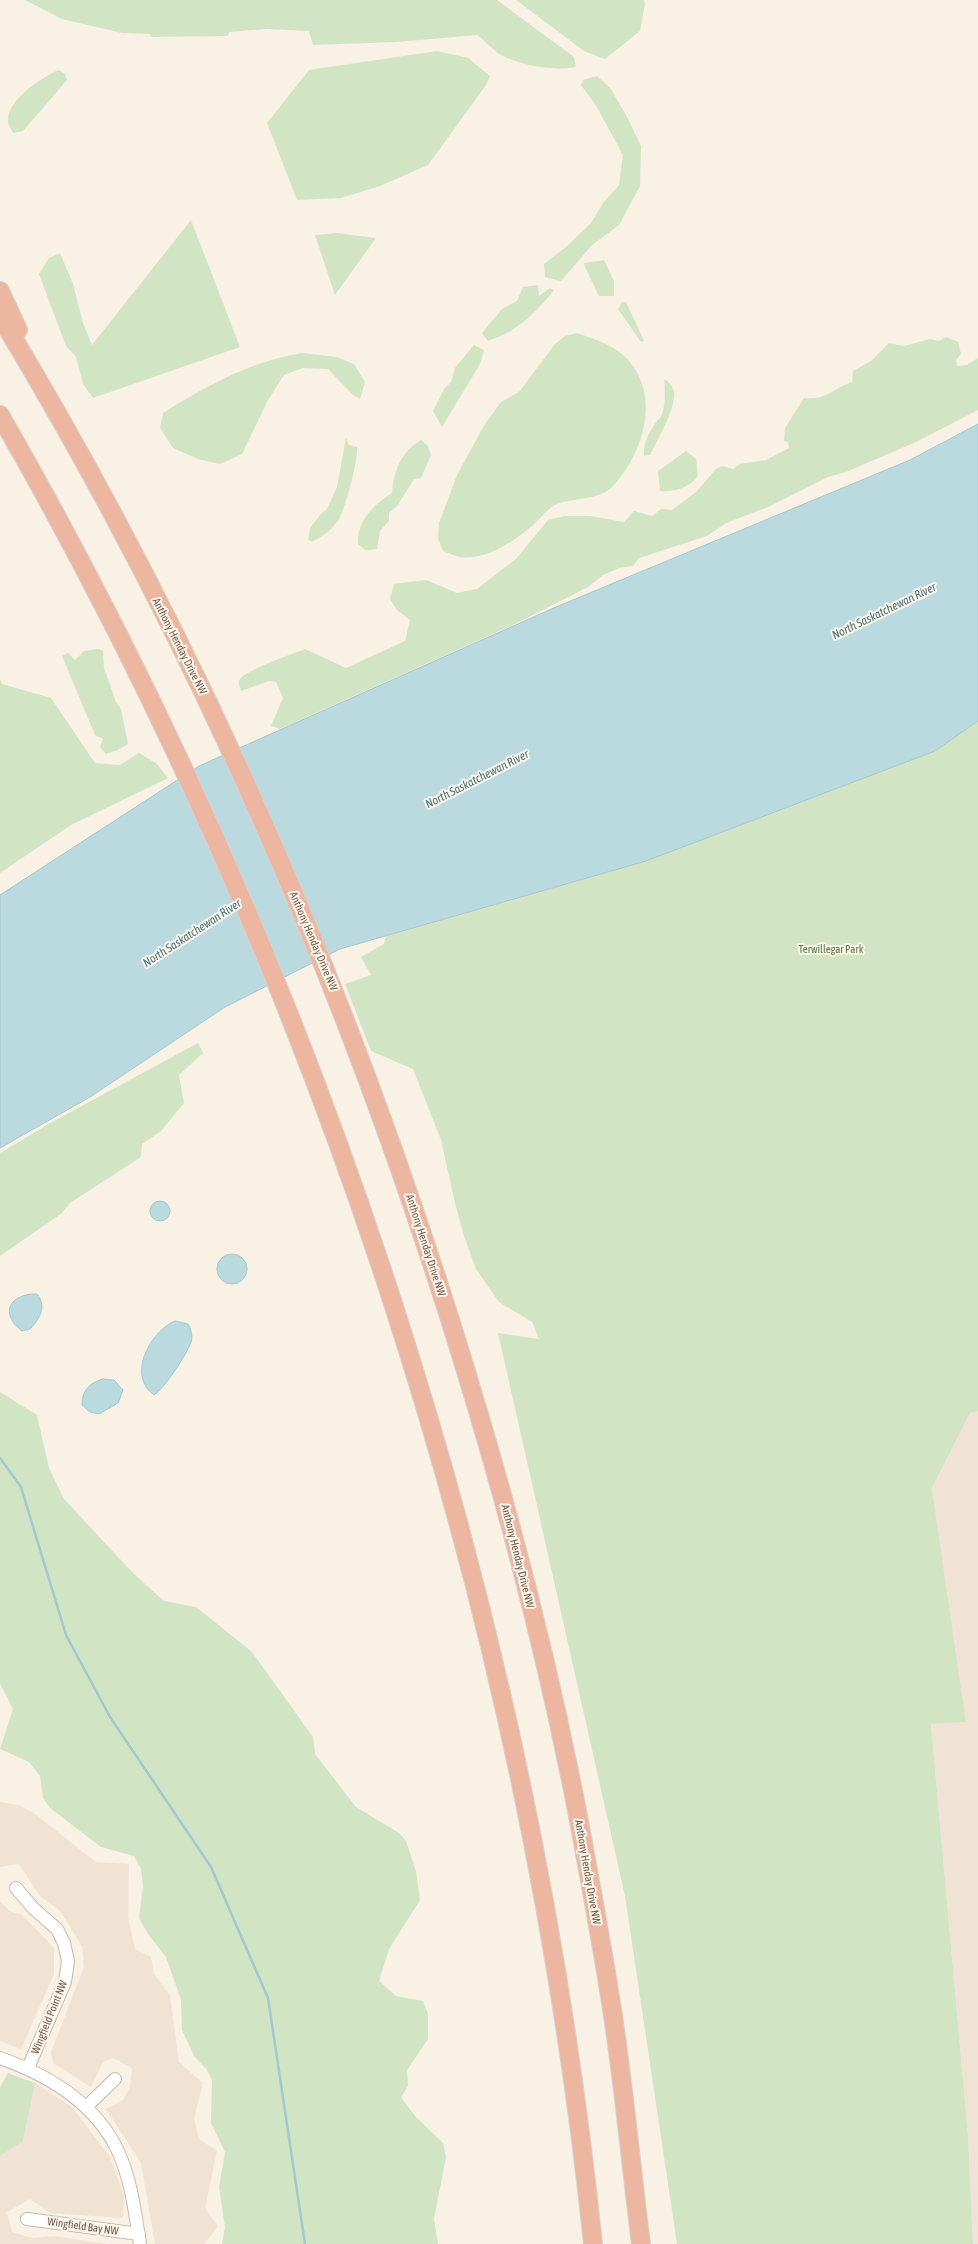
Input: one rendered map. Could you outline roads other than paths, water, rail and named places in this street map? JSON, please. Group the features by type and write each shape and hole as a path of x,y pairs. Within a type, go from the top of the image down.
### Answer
{"highway":[{"path":"0,291 7,304 38,381"},
{"name":"Anthony Henday Drive NW","path":"0,316 114,516 218,723 274,847 326,969 373,1092 422,1232 493,1461 551,1689 578,1813 613,2014 641,2244"},
{"path":"0,415 78,556 173,747 230,872 327,1114 352,1183 404,1340 444,1475 503,1702 529,1824 563,2016 593,2244"}],"street":[{"name":"Wingfield Point NW","path":"16,1888 34,1909 57,1929 64,1944 68,1961 65,1982 28,2068"},
{"path":"0,2058 28,2068 67,2091 86,2107 104,2126 117,2150 127,2177 140,2239"},
{"path":"86,2107 115,2079"},
{"name":"Wingfield Bay NW","path":"27,2219 140,2239"}],"water":[{"name":"North Saskatchewan River","path":"978,424 978,721 935,751 646,861 340,949 225,1007 90,1097 0,1148 0,895 199,766 556,607 910,460"},
{"path":"160,1201 167,1204 170,1211 167,1218 160,1221 153,1218 150,1211 153,1204"},
{"path":"232,1254 243,1258 247,1269 243,1280 232,1284 221,1280 217,1269 221,1258"},
{"path":"32,1294 37,1294 42,1303 41,1312 37,1321 30,1329 22,1331 11,1319 10,1308 12,1303 17,1299"},
{"path":"175,1321 188,1324 192,1337 191,1342 175,1371 154,1395 146,1386 142,1376 142,1365 145,1354 150,1344 158,1334 166,1326"},
{"path":"102,1379 114,1380 123,1390 118,1403 99,1414 90,1412 82,1405 82,1400 87,1388 93,1383"}],"waterway":[{"path":"0,1458 21,1487 66,1635 110,1717 211,1867 268,1998 305,2244"}],"park label":[{"name":"Terwillegar Park","path":"831,949"}]}
